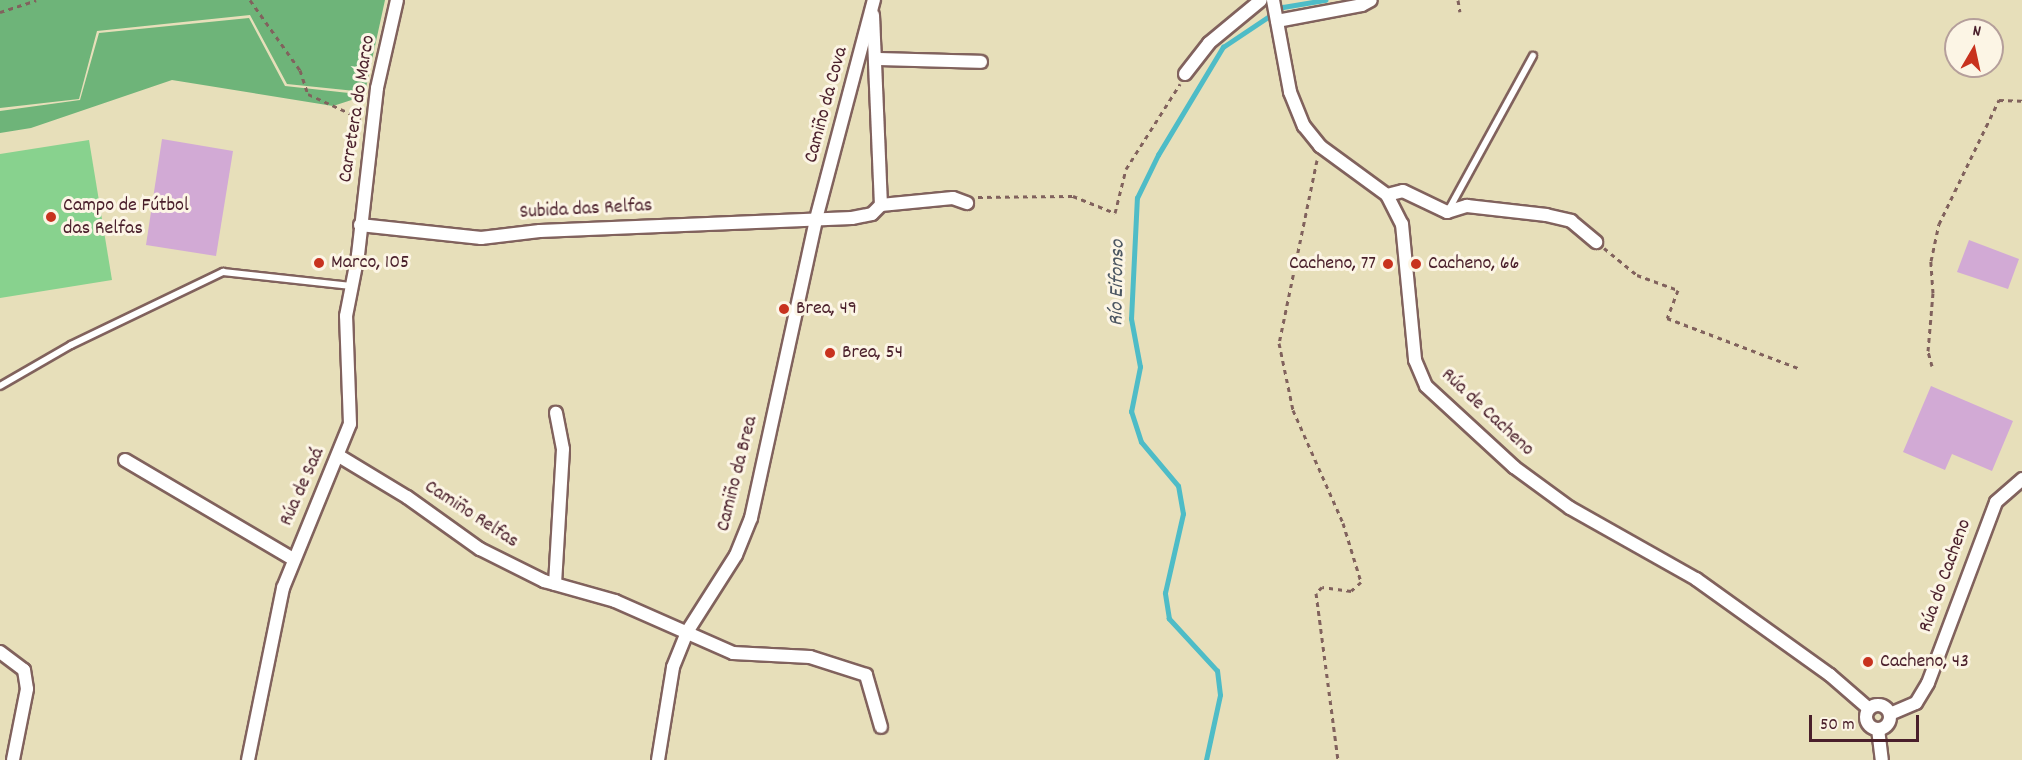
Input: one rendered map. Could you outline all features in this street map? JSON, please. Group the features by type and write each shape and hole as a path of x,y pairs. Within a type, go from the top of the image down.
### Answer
{"street":[{"name":"Carretera do Marco","path":"360,225 373,121 397,0"},
{"path":"1185,74 1209,43 1261,0"},
{"name":"Rúa de Cacheno","path":"1273,0 1290,92 1304,126 1320,146 1387,195 1402,224 1415,360 1426,386 1514,467 1570,508 1696,579 1830,675 1868,708"},
{"path":"1276,17 1362,5 1371,0"},
{"path":"873,5 880,205"},
{"name":"Camiño da Cova","path":"816,219 873,5"},
{"path":"876,59 981,62"},
{"path":"1387,195 1403,191 1447,212 1467,206 1546,215 1571,221 1596,242"},
{"name":"Subida das Relfas","path":"360,225 481,238 540,231 816,219 872,214 880,205 953,198 967,203"},
{"name":"Camiño da Brea","path":"658,760 673,667 687,632 736,555 751,518 816,219"},
{"name":"Rúa de Saá","path":"248,760 284,588 293,559 339,456 350,424 346,316 360,225"},
{"path":"555,584 562,449 556,413"},
{"name":"Camiño Relfas","path":"339,456 407,497 480,549 555,584 615,601 733,653 810,657 866,675 881,727"},
{"path":"125,460 293,559"},
{"name":"Rúa do Cacheno","path":"1890,714 1916,703 1928,683 1996,502 2022,479"},
{"path":"0,652 24,670 27,689 13,760"},
{"path":"1881,704 1890,714 1885,727 1878,729 1867,722 1868,708 1881,704"},
{"path":"1878,729 1882,760"}],"lane":[{"path":"1447,212 1533,56"},
{"path":"0,386 71,345 223,272 351,286"}],"path":[{"path":"0,12 36,0"},
{"path":"250,0 300,70 308,94 355,118 373,121"},
{"path":"1458,0 1460,12"},
{"path":"967,203 973,197 1073,196 1115,213 1126,169 1185,74"},
{"path":"1932,366 1928,351 1933,293 1931,261 1939,224 1999,100 2022,101"},
{"path":"1320,146 1279,343 1293,410 1343,522 1361,582 1351,591 1322,586 1316,592 1338,760"},
{"path":"1596,242 1637,275 1678,290 1667,318 1798,368"}],"green space":[{"path":"0,0 385,0 365,92 287,84 250,15 97,31 79,99 0,108"},
{"path":"249,18 285,86 367,95 333,106 172,80 31,128 0,133 0,111 80,100 99,33"},
{"name":"Campo de Fútbol das Relfas","path":"89,140 112,280 0,298 0,154"}],"building":[{"path":"162,139 233,151 216,256 146,245"},
{"path":"1969,240 2019,259 2008,289 1957,272"},
{"path":"1931,386 2013,421 1992,471 1952,454 1945,470 1903,452"}],"waterway":[{"name":"Río Eifonso","path":"1206,760 1220,695 1217,671 1169,619 1165,593 1183,514 1178,486 1141,442 1131,412 1140,367 1131,319 1137,198 1158,155 1223,47 1283,7 1325,0"}],"place":[{"name":"Campo de Fútbol das Relfas","path":"51,217"},
{"name":"Marco, 105","path":"319,263"},
{"name":"Cacheno, 77","path":"1388,264"},
{"name":"Cacheno, 66","path":"1416,264"},
{"name":"Brea, 49","path":"784,309"},
{"name":"Brea, 54","path":"830,353"},
{"name":"Cacheno, 43","path":"1868,662"}]}
